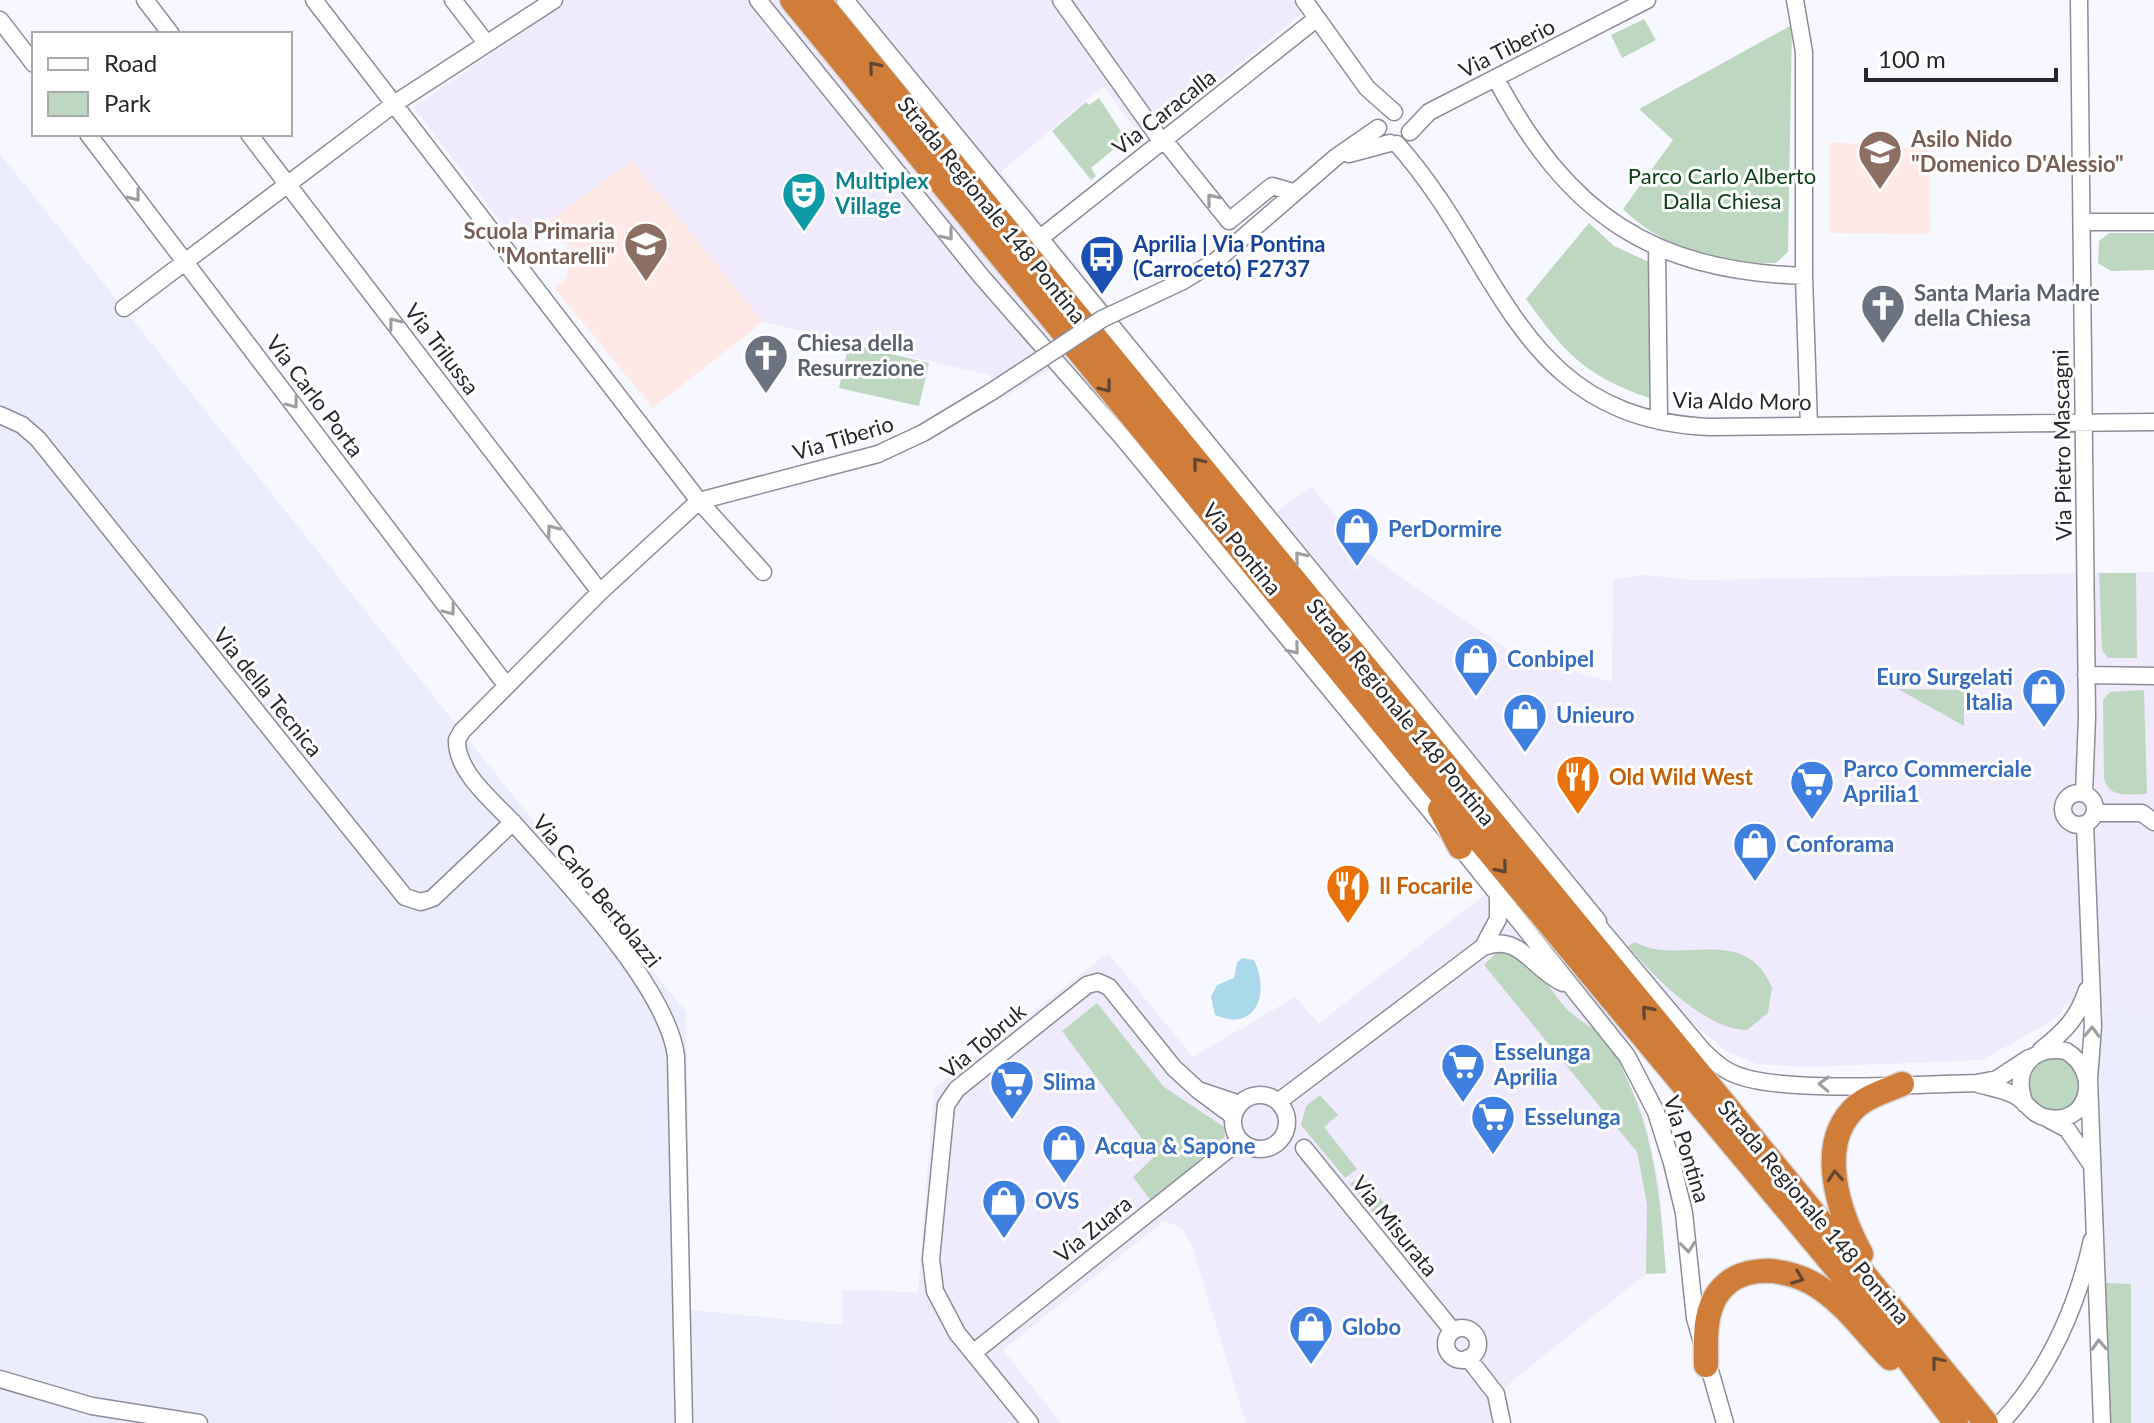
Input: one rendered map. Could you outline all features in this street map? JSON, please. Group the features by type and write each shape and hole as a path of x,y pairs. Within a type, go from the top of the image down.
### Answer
{"highway":[{"name":"Strada Regionale 148 Pontina","path":"792,0 1416,764 1867,1305 1956,1423"},
{"name":"Strada Regionale 148 Pontina","path":"818,0 1986,1423"},
{"path":"1416,764 1460,847"},
{"path":"1533,872 1588,914"},
{"path":"1902,1084 1857,1106 1837,1141 1834,1164 1841,1208 1852,1238 1904,1320"},
{"path":"1706,1365 1705,1331 1720,1292 1742,1275 1776,1271 1809,1281 1826,1292 1896,1364 1933,1394"}],"street":[{"path":"145,0 169,32"},
{"path":"314,0 699,501 763,572"},
{"path":"453,0 487,44"},
{"path":"124,308 394,104 554,0"},
{"name":"Via Pontina","path":"758,0 981,276 1122,437 1460,847 1627,1056 1661,1127 1684,1213 1695,1318 1725,1423"},
{"name":"Via Pontina","path":"845,0 1588,914 1703,1051 1733,1073 1787,1083 1977,1083"},
{"path":"1061,0 1163,141 1229,221 1272,186 1293,192 1378,125 1385,115 1398,113"},
{"name":"Via Aldo Moro","path":"1304,0 1367,88 1409,122 1401,139"},
{"name":"Via Tiberio","path":"1401,139 1429,112 1647,0"},
{"path":"1795,0 1804,52 1804,276 1809,426"},
{"name":"Via Pietro Mascagni","path":"2045,1117 2057,1118 2073,1113 2087,1095 2093,1026 2079,0"},
{"name":"Via Caracalla","path":"1039,239 1316,19"},
{"path":"0,20 32,61"},
{"path":"1496,79 1524,129 1551,164 1611,222 1657,249 1727,270 1804,276"},
{"name":"Via Aldo Moro","path":"1367,88 1381,137 1401,139"},
{"name":"Via Tiberio","path":"1398,113 1429,112"},
{"name":"Via Carlo Porta","path":"90,136 506,685"},
{"name":"Via Trilussa","path":"251,136 600,592"},
{"path":"1336,157 1401,139"},
{"name":"Via Aldo Moro","path":"1401,139 1534,346 1584,392 1616,408 1659,421 1709,427 2154,422"},
{"name":"Via Tiberio","path":"699,501 878,454 923,433 1114,311 1179,284 1217,260 1293,192"},
{"path":"2082,222 2154,222"},
{"path":"1657,249 1659,421"},
{"name":"Via della Tecnica","path":"0,415 22,425 38,439 405,897 421,902 433,898 513,822"},
{"name":"Via Carlo Bertolazzi","path":"684,1423 673,1034 661,1007 577,894 465,768 456,744 462,731 506,685 600,592 699,501"},
{"path":"2086,675 2154,676"},
{"path":"2090,809 2142,813 2154,822"},
{"path":"1483,947 1498,919 1498,895"},
{"path":"1278,1102 1483,947 1498,942 1518,947 1550,977 1571,987"},
{"name":"Via Pietro Mascagni","path":"1977,1083 1997,1079 2066,1030 2080,1010 2091,977"},
{"name":"Via Tobruk","path":"1030,1423 942,1310 931,1270 944,1113 955,1091 1087,985 1095,982 1109,987 1174,1068 1198,1090 1237,1110"},
{"path":"2025,1104 2019,1088 2020,1072 2034,1055 2066,1051 2084,1066 2089,1079"},
{"name":"Via Pietro Mascagni","path":"2089,1079 2094,1229"},
{"path":"1977,1083 2018,1096 2025,1104 2067,1129 2092,1165"},
{"path":"1278,1102 1255,1095 1237,1110 1240,1140 1254,1148 1277,1142 1304,1148"},
{"path":"1277,1142 1286,1126 1278,1102"},
{"name":"Via Misurata","path":"1286,1126 1453,1331 1468,1329 1475,1335 1478,1346 1468,1358 1496,1394 1502,1423"},
{"name":"Via Zuara","path":"973,1353 1240,1140"},
{"path":"2001,1423 2035,1381 2053,1349 2081,1280 2094,1229"},
{"path":"2094,1229 2102,1423"},
{"path":"0,1379 104,1408 199,1423"}],"shaded area":[{"path":"569,0 1293,0 1302,13 1145,141 1103,86 1001,172 1124,323 1000,400 989,375 763,322 632,161 516,243 414,107"},
{"name":"Asilo Nido \"Domenico D'Alessio\"","path":"1830,142 1929,149 1930,234 1830,233"},
{"path":"0,154 686,1012 691,1310 842,1325 841,1423 0,1423"},
{"name":"Scuola Primaria \"Montarelli\"","path":"632,161 763,322 653,408 554,288 566,278 572,251 549,220"},
{"path":"1311,487 1372,557 1515,655 1612,682 1613,580 1643,575 1696,580 2154,572 2154,1013 2066,1004 2057,1018 1982,1060 1810,1067 1757,1064 1726,1051 1674,1007 1615,1054 1644,1115 1660,1187 1666,1273 1646,1274 1511,1382 1492,1408 1491,1423 1246,1423 1191,1243 1180,1227 1164,1221 1003,1350 1061,1423 841,1423 842,1290 918,1292 934,1088 1108,953 1193,1057 1295,997 1319,1023 1531,859 1263,522"},
{"path":"2098,1008 2154,1013 2154,1423 2105,1423"}],"green space":[{"path":"1644,19 1656,40 1622,58 1611,35"},
{"name":"Parco Carlo Alberto Dalla Chiesa","path":"1792,25 1788,252 1776,263 1734,261 1674,244 1639,223 1623,209 1673,140 1639,109"},
{"path":"1099,98 1126,139 1091,168 1096,176 1091,180 1052,131 1086,102 1089,105"},
{"path":"1589,223 1614,246 1649,262 1649,398 1608,380 1578,360 1526,299"},
{"path":"2109,233 2154,233 2154,270 2111,271 2098,263 2099,241"},
{"path":"849,344 929,363 919,406 839,388"},
{"path":"2099,573 2136,573 2137,658 2108,658 2102,650"},
{"path":"1898,689 1964,690 1964,726"},
{"path":"2144,690 2147,794 2121,794 2110,789 2104,778 2103,700 2110,692"},
{"path":"1635,942 1652,948 1728,951 1746,956 1760,968 1772,988 1768,1013 1747,1030 1731,1028 1698,1012 1652,972 1628,946"},
{"path":"1497,952 1509,954 1528,964 1570,1012 1603,1037 1617,1056 1637,1104 1651,1151 1666,1273 1646,1274 1647,1204 1637,1152 1484,965"},
{"path":"1097,1003 1164,1087 1224,1127 1225,1137 1152,1202 1133,1177 1155,1156 1062,1031"},
{"path":"2064,1056 2083,1080 2070,1107 2064,1111 2049,1111 2029,1101 2025,1074 2033,1062"},
{"path":"1320,1095 1338,1115 1324,1127 1357,1169 1345,1178 1301,1125 1306,1106"},
{"path":"1362,1175 1397,1219 1390,1225 1376,1217 1350,1184"},
{"path":"2106,1283 2131,1284 2131,1423 2108,1423"}],"water":[{"path":"1242,958 1254,960 1259,972 1261,985 1256,1006 1250,1014 1241,1018 1215,1015 1211,997 1217,985 1234,978 1237,963"}],"place":[{"name":"Asilo Nido \"Domenico D'Alessio\"","path":"1880,191"},
{"name":"Multiplex Village","path":"804,233"},
{"name":"Scuola Primaria \"Montarelli\"","path":"646,283"},
{"name":"Aprilia | Via Pontina (Carroceto) F2737","path":"1102,296"},
{"name":"Santa Maria Madre della Chiesa","path":"1883,345"},
{"name":"Chiesa della Resurrezione","path":"766,395"},
{"name":"PerDormire","path":"1357,568"},
{"name":"Conbipel","path":"1476,698"},
{"name":"Euro Surgelati Italia","path":"2044,729"},
{"name":"Unieuro","path":"1525,754"},
{"name":"Old Wild West","path":"1578,816"},
{"name":"Parco Commerciale Aprilia1","path":"1812,821"},
{"name":"Conforama","path":"1755,883"},
{"name":"Il Focarile","path":"1348,925"},
{"name":"Esselunga Aprilia","path":"1463,1104"},
{"name":"Slima","path":"1012,1121"},
{"name":"Esselunga","path":"1493,1156"},
{"name":"Acqua & Sapone","path":"1064,1185"},
{"name":"OVS","path":"1004,1240"},
{"name":"Globo","path":"1311,1366"}]}
